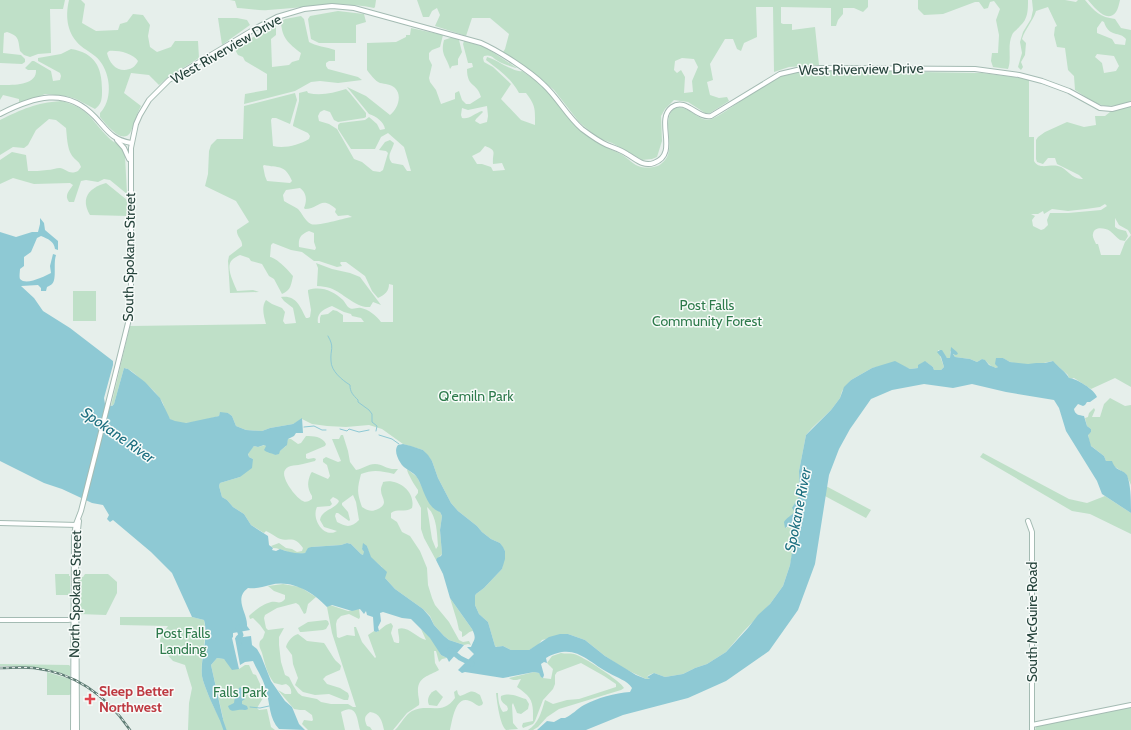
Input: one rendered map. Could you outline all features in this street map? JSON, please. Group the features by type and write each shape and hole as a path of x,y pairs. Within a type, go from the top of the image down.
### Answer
{"street":[{"name":"West Riverview Drive","path":"132,143 136,124 144,107 155,93 169,80 274,18 304,9 332,6 367,11 488,46 529,73 544,85 573,120 591,136 644,164 654,164 663,157 665,153 665,120 668,110 673,106 680,104 704,116 711,116 772,77 788,71 816,68 975,69 1019,75 1042,81 1070,91 1100,108 1112,110 1131,104"},
{"path":"0,114 21,104 48,97 64,98 76,102 89,110 124,148 130,161"},
{"path":"111,134 117,139 132,143"},
{"name":"South Spokane Street","path":"81,510 125,337 130,305 130,161 132,143"},
{"name":"North Spokane Street","path":"73,730 76,542 77,524 81,510"},
{"name":"South McGuire Road","path":"1028,521 1032,532 1032,730"},
{"path":"0,523 77,524"},
{"path":"0,620 75,620"},
{"name":"North Spokane Street","path":"75,620 77,730"},
{"path":"1032,725 1131,705"}],"green space":[{"path":"0,0 65,0 63,9 50,9 51,53 38,54 30,57 24,55 20,51 16,37 7,32 4,33 3,53 21,55 25,59 25,62 22,64 0,63"},
{"path":"69,0 81,0 85,4 82,23 96,31 118,30 120,24 127,22 133,14 143,15 150,25 148,36 150,47 157,52 171,47 175,41 198,41 199,58 167,78 159,85 149,75 131,73 124,93 141,106 130,133 127,136 118,135 100,117 100,113 107,102 109,89 107,76 100,61 76,41 70,31 67,19","holes":["112,51 129,54 138,61 133,67 127,70 116,68 111,62 107,53"]},
{"path":"230,0 376,0 374,8 346,5 321,5 264,10 237,8 235,1"},
{"path":"417,0 868,0 868,7 863,12 854,8 843,8 843,14 838,20 836,26 831,26 831,8 781,7 781,23 792,24 792,30 815,27 819,65 789,67 774,72 773,7 756,7 757,37 744,43 741,51 737,49 733,39 725,39 710,64 713,80 707,82 710,95 719,98 727,97 729,101 710,113 705,113 688,102 674,100 665,109 661,116 662,141 657,157 642,160 612,143 598,138 579,122 554,90 503,52 509,34 490,18 472,18 466,36 435,26 440,15 437,8 432,11 429,17 423,17","holes":["682,58 694,59 698,67 692,81 693,92 684,93 685,77 681,70 677,73 674,70 675,61"]},
{"path":"918,0 1028,0 1028,11 1026,17 1011,39 1008,69 993,67 991,61 992,53 998,53 999,35 996,20 1000,9 994,1 990,2 988,8 984,9 979,2 975,2 943,14 924,15 918,9"},
{"path":"1032,0 1065,0 1076,2 1078,0 1085,0 1098,13 1105,17 1115,19 1121,28 1131,30 1131,101 1113,106 1101,105 1075,90 1074,76 1068,70 1065,48 1057,47 1054,35 1055,27 1057,26 1048,7 1036,11 1023,35 1022,39 1026,43 1025,55 1021,62 1023,67 1021,70 1018,67 1022,53 1020,42 1023,32 1031,19 1033,10","holes":["1102,21 1109,30 1126,39 1125,45 1115,44 1112,39 1097,33 1097,28","1097,54 1114,56 1119,66 1116,71 1104,73 1102,63 1095,57"]},
{"path":"1088,0 1120,0 1116,12 1109,16 1101,13"},
{"path":"338,11 364,14 366,22 356,25 356,43 319,43 311,39 308,19 310,16"},
{"path":"301,16 304,19 309,42 314,45 335,50 335,61 329,61 326,63 328,69 358,77 362,80 338,83 320,81 311,82 295,91 244,104 245,94 267,90 267,74 245,61 243,57 238,55 234,48 276,24 276,35 271,39 272,67 289,65 292,62 299,60 301,53 286,40 281,22 285,19"},
{"path":"218,18 237,18 247,20 250,25 222,45"},
{"name":"Post Falls Community Forest","path":"411,28 443,35 440,47 429,53 429,59 432,65 429,78 436,90 441,104 455,99 455,93 459,91 462,100 466,104 470,104 481,97 477,89 470,82 467,75 467,69 473,67 472,63 468,63 463,44 464,41 485,47 517,68 502,63 490,56 484,56 483,58 484,62 493,67 511,84 501,99 521,120 535,125 535,111 532,101 526,93 519,93 508,78 486,60 487,57 514,70 522,71 537,82 553,97 577,127 600,144 621,154 635,165 641,167 658,166 666,158 669,147 669,117 675,108 680,107 708,120 722,113 771,80 799,72 819,70 917,70 918,72 982,73 1029,79 1029,137 1034,137 1034,161 1036,164 1041,166 1061,167 1079,179 1083,179 1079,175 1057,164 1055,158 1048,158 1043,164 1037,162 1036,140 1038,137 1045,132 1067,122 1084,127 1096,125 1095,116 1105,116 1110,112 1131,106 1131,235 1131,387 1115,378 1091,389 1074,378 1069,379 1068,375 1052,361 1034,364 1020,364 1013,363 1003,358 997,368 982,359 977,362 970,359 955,357 950,351 950,358 947,358 940,350 938,350 944,367 941,370 934,370 933,367 926,362 922,363 918,368 910,369 896,363 872,368 851,380 842,391 840,398 831,410 806,435 799,471 800,495 794,509 795,512 790,517 786,528 795,522 795,541 790,565 783,586 770,604 726,652 707,664 683,674 665,677 654,673 647,677 650,679 646,679 625,669 605,656 585,640 568,634 542,640 538,645 529,650 511,650 503,646 497,647 495,646 488,622 479,614 475,605 475,596 502,569 505,551 500,543 491,539 482,532 451,503 438,478 432,461 423,450 403,444 382,429 369,425 346,427 327,426 312,424 302,419 293,424 262,431 246,430 236,426 232,416 228,413 220,413 219,416 201,421 187,423 175,422 168,417 162,402 154,391 133,372 124,368 114,404 111,406 130,326 266,324 263,309 266,300 282,308 285,312 283,321 285,324 296,323 293,308 281,297 290,298 297,302 306,318 308,318 310,317 311,310 308,290 313,289 327,290 343,300 350,308 367,310 381,322 393,322 393,285 389,284 388,289 383,296 378,298 372,291 365,276 346,262 341,262 340,263 342,266 337,267 319,261 314,261 302,252 291,250 273,243 271,245 270,257 279,262 293,276 289,289 282,294 274,279 269,276 262,264 251,261 249,258 240,255 232,260 229,267 237,291 253,290 259,292 230,293 228,261 229,256 242,246 237,230 249,222 236,201 205,186 208,174 209,151 211,145 217,139 243,139 244,106 295,93 297,100 290,124 276,118 272,118 271,120 273,146 291,146 309,139 310,136 308,133 293,126 299,101 299,93 307,91 308,93 313,94 322,94 346,89 366,113 366,117 338,122 334,120 330,112 324,110 320,112 318,116 319,121 329,124 337,129 354,159 362,162 373,171 380,172 383,170 388,153 386,151 379,150 385,142 390,140 394,143 389,156 392,163 403,165 407,171 411,171 404,147 388,133 381,137 375,149 351,149 338,129 338,125 340,123 365,120 369,117 377,124 380,130 385,129 377,118 369,114 347,87 366,96 390,115 393,113 398,103 399,95 395,88 378,82 367,70 367,43 396,42 406,37 406,35 410,35","holes":["487,106 487,122 480,124 475,121 483,112 482,111 470,117 462,118 462,108 468,110","485,146 492,149 494,152 493,164 502,163 505,170 493,171 491,167 477,164 472,156 480,152","264,165 284,169 292,181 290,183 267,181","300,188 306,197 305,209 327,203 336,209 335,212 338,216 348,215 352,217 314,225 307,221 298,209 284,201 283,195 286,190","1105,204 1107,206 1101,210 1050,213 1047,220 1048,225 1044,229 1041,230 1033,226 1032,220 1035,216 1031,214 1038,214 1043,211 1044,214 1052,209 1068,211 1100,207","1115,218 1119,225 1128,230 1131,235 1125,242 1120,255 1101,255 1098,244 1096,244 1093,238 1093,234 1095,230 1100,228 1105,229 1110,231 1120,240 1125,241 1128,236 1126,231 1115,227","309,231 314,233 315,250 299,247 299,241 304,234","332,306 351,314 352,316 361,318 364,322 343,322 343,315 333,310 328,314 321,315 320,323 318,323 319,314"]},
{"path":"453,37 459,40 462,52 458,59 458,65 452,66 450,69 443,53 443,45 444,40"},
{"path":"71,49 86,54 96,62 99,68 102,82 102,96 100,103 95,109 76,99 66,96 45,94 15,105 19,102 19,99 3,95 0,100 0,85 23,84 32,79 36,70 28,70 25,68 32,61 51,71 53,81 60,80 60,73 38,61 38,58 61,54"},
{"path":"61,101 78,107 122,149 125,156 127,194 110,180 104,179 98,182 86,180 81,181 74,202 69,202 67,197 73,185 70,183 34,184 13,178 0,184 0,160 12,152 26,155 28,171 42,171 60,168 73,172 78,171 81,167 70,151 67,141 66,128 56,120 49,119 36,130 28,145 24,148 13,147 0,155 0,120 29,107"},
{"path":"106,183 127,200 128,216 90,215 86,204 88,194 95,188"},
{"path":"316,263 360,277 381,305 373,302 370,307 365,307 354,303 335,290 317,286 318,268"},
{"path":"73,291 96,291 96,321 73,321"},
{"path":"1110,398 1125,406 1131,405 1131,485 1126,474 1106,461 1104,456 1090,445 1088,434 1091,432 1091,429 1087,426 1085,418 1088,417 1089,413 1094,408 1095,410 1092,417 1100,417 1104,404"},
{"path":"341,435 343,435 350,462 356,470 375,464 390,469 398,469 394,474 370,471 361,474 358,491 362,507 372,511 382,507 384,502 381,492 383,482 389,481 400,484 409,492 413,502 412,508 393,512 391,513 391,518 397,522 402,532 410,536 420,551 427,568 428,585 435,605 449,622 459,640 463,642 469,641 471,645 464,645 449,640 444,636 434,625 430,616 423,609 395,589 385,578 382,567 370,557 367,546 363,546 362,548 365,554 363,555 351,544 347,543 341,545 311,547 305,553 300,554 273,548 271,546 279,543 286,548 297,552 302,551 303,548 297,541 278,538 266,531 264,533 251,525 244,514 222,497 219,486 220,483 240,477 253,459 249,457 248,453 254,446 258,447 265,445 275,455 286,446 288,439 291,439 298,444 301,443 306,436 312,436 322,439 326,444 325,446 306,454 306,458 314,458 316,459 315,461 289,467 284,473 287,482 297,496 304,502 309,501 312,499 308,485 311,473 312,472 328,479 330,476 327,465 323,462 323,459 326,457 338,462 341,461 332,439 339,439","holes":["353,495 356,502 359,520 348,526 343,525 337,522 335,516 336,513 338,513 349,521 350,520 348,512 342,503","333,497 339,501 335,506 323,514 320,520 324,527 337,531 332,533 323,530 317,522 316,512 317,507 330,506 332,504 330,500"]},
{"path":"983,453 1069,499 1087,503 1105,496 1131,513 1131,534 1090,514 1072,511 980,457"},
{"path":"407,469 417,477 431,505 440,512 442,516 440,530 442,554 436,560 424,538 421,529 421,508 415,497 418,490","holes":["427,507 435,520 437,530 438,546 436,549 432,539"]},
{"path":"824,485 871,510 866,518 823,495"},
{"path":"55,574 69,574 70,595 56,595"},
{"path":"85,574 108,574 117,582 117,593 106,615 79,614 79,577 83,577"},
{"path":"283,584 300,587 316,597 308,604 306,613 304,614 299,605 296,603 277,608 265,615 264,618 266,628 268,630 284,628 279,637 281,662 285,675 289,677 298,693 302,696 317,699 321,702 331,704 348,704 356,707 332,633 327,607 330,605 348,611 359,609 359,619 349,614 341,616 337,620 337,637 339,638 347,635 355,636 354,627 356,627 362,642 375,658 376,657 368,635 374,631 377,632 391,623 393,626 391,633 394,642 399,643 398,629 401,628 408,630 426,640 421,629 433,640 441,655 447,658 442,659 439,662 436,651 434,651 435,663 439,670 424,678 419,683 419,705 407,713 393,730 384,730 378,716 370,712 366,716 365,720 367,726 372,730 360,730 357,717 350,709 341,712 345,730 308,730 302,724 304,720 312,721 312,715 305,710 294,709 278,690 285,694 291,694 289,686 286,684 282,685 274,683 266,669 259,645 265,632 253,618 250,619 249,616 265,604 283,601 285,599 285,595 274,591 268,586"},
{"path":"450,598 473,631 462,637 462,632 459,630"},
{"path":"120,617 192,617 204,620 205,634 202,676 207,692 220,719 223,718 211,665 217,658 224,659 239,669 245,665 249,665 253,674 256,675 263,695 263,698 257,708 259,710 267,709 271,727 275,730 188,730 189,703 192,688 185,665 173,661 161,648 160,640 168,626 120,625"},
{"path":"326,620 329,624 326,629 323,630 300,632 298,628 308,622"},
{"path":"298,634 307,641 324,643 335,660 341,666 340,670 326,676 323,679 327,684 340,688 348,693 348,700 344,700 329,694 315,695 303,692 295,685 298,678 293,664 292,655 286,647 290,639"},
{"path":"561,653 574,654 584,659 601,669 624,688 559,709 547,717 538,727 533,730 528,730 537,721 545,700 553,704 567,700 579,699 616,687 616,684 581,663 557,672 555,675 555,684 553,689 543,700 535,721 533,724 523,728 523,723 533,721 532,704 527,695 517,687 521,679 513,680 509,678 534,672 539,673 543,678 551,679 553,669 547,663 552,656"},
{"path":"0,664 69,665 70,676 44,669 0,666"},
{"path":"47,672 73,680 72,694 47,695"},
{"path":"436,690 443,697 437,706 429,705 429,696"},
{"path":"457,690 460,696 472,691 477,693 480,695 483,703 479,706 470,701 461,701 453,715 450,730 395,730 412,711 424,708 440,708 450,703 455,698 454,692"},
{"path":"496,693 498,693 499,703 503,712 507,711 508,709 507,706 501,701 501,696 511,695 526,699 529,704 528,709 521,714 517,713 513,703 512,705 513,723 518,729 506,730 504,727 499,713"},
{"path":"1131,706 1131,730 1035,730 1037,725"}],"water":[{"name":"Spokane River","path":"40,218 44,223 45,230 58,241 58,250 55,249 52,242 48,239 41,236 37,238 31,252 24,257 24,266 20,269 20,279 23,281 31,281 51,273 50,266 53,254 56,255 55,275 52,284 47,287 46,291 41,291 41,288 38,285 21,286 34,298 43,311 70,328 113,361 104,398 105,404 112,406 114,404 124,368 128,369 145,382 160,398 170,419 175,421 186,423 219,416 220,412 228,413 232,416 236,426 246,430 262,431 293,424 302,418 303,433 296,433 288,439 287,445 280,451 279,454 275,455 265,451 266,446 264,445 258,447 254,446 248,454 249,457 253,459 252,468 240,477 220,483 219,486 222,497 244,514 251,525 268,536 269,545 273,548 272,550 276,551 280,549 305,553 308,548 311,547 341,545 347,543 351,544 363,555 363,543 367,546 371,557 387,572 385,578 395,589 423,609 444,636 449,640 464,645 449,662 447,658 441,655 430,638 411,619 402,618 383,612 380,613 381,621 378,627 379,631 376,632 374,631 373,617 367,615 366,611 364,614 360,609 352,611 332,605 327,607 315,596 294,585 278,584 259,588 248,588 244,592 241,601 247,626 250,630 233,633 232,638 239,669 232,670 224,659 217,658 211,665 223,719 220,720 207,692 202,676 202,662 206,634 204,620 192,617 172,573 151,552 113,520 110,522 107,519 109,515 103,505 92,503 62,489 44,483 0,461 0,232 16,237 32,232 38,232"},
{"name":"Spokane River","path":"951,347 958,354 953,354 955,357 970,359 977,362 982,359 989,365 996,368 998,367 995,364 996,358 1003,358 1010,362 1028,364 1053,361 1069,378 1080,382 1093,391 1097,397 1090,402 1087,402 1083,406 1078,404 1074,409 1075,412 1084,416 1087,426 1091,429 1091,432 1088,435 1091,446 1104,456 1106,461 1112,461 1115,467 1127,475 1130,489 1131,513 1102,494 1097,481 1066,431 1059,408 1054,400 1006,392 972,384 953,388 924,384 892,390 871,399 850,429 839,449 829,475 815,564 798,610 769,651 726,681 688,698 623,715 586,730 537,730 547,721 554,722 561,718 565,718 589,702 618,693 630,692 632,688 625,681 580,655 565,652 546,658 547,663 544,662 541,664 544,675 543,678 539,673 534,672 503,678 465,672 462,673 458,670 474,654 467,647 471,647 474,635 472,629 450,598 443,574 436,560 442,554 440,530 442,516 440,512 429,503 416,476 400,462 396,451 398,445 403,444 423,450 432,461 438,478 451,503 482,532 491,539 500,543 505,551 505,559 502,569 475,596 475,605 479,614 488,622 496,647 503,646 511,650 529,650 549,637 560,634 568,634 585,640 605,656 636,675 646,679 650,679 647,677 654,673 665,677 683,674 707,664 726,652 758,615 770,604 783,586 790,565 796,527 796,524 793,522 785,528 784,522 795,512 792,508 800,495 799,471 806,435 831,410 840,398 844,387 851,380 872,368 895,361 910,369 918,368 918,365 925,361 933,367 934,370 941,370 944,367 941,357 937,352 942,350 947,358 950,358"},
{"path":"251,636 252,645 257,649 261,656 271,681 285,701 292,707 299,724 305,730 279,729 273,721 264,683 253,661 245,662 240,665 235,638"},
{"path":"240,687 243,690 245,699 242,701 242,704 247,706 248,709 232,711 228,706 234,703 234,691 238,690"}],"waterway":[{"path":"328,336 332,346 331,365 340,378 350,385 351,392 358,402 372,414 372,422 377,426 376,431"},
{"path":"304,427 314,426 322,430 326,430"},
{"path":"340,429 347,431 349,429 359,432 369,430"},
{"path":"379,435 392,439 399,444"},
{"path":"238,627 241,635 238,638 239,643"},
{"path":"450,650 460,658 472,664"},
{"path":"250,707 260,708 269,706"},
{"path":"220,716 225,730"}],"railway":[{"path":"0,668 34,668 63,675 76,681 89,688 100,697 111,707 130,730"}],"place":[{"name":"Sleep Better Northwest","path":"90,699"}],"park label":[{"name":"Q'emiln Park","path":"476,396"},
{"name":"Post Falls Landing","path":"183,642"},
{"name":"Falls Park","path":"240,692"}]}
